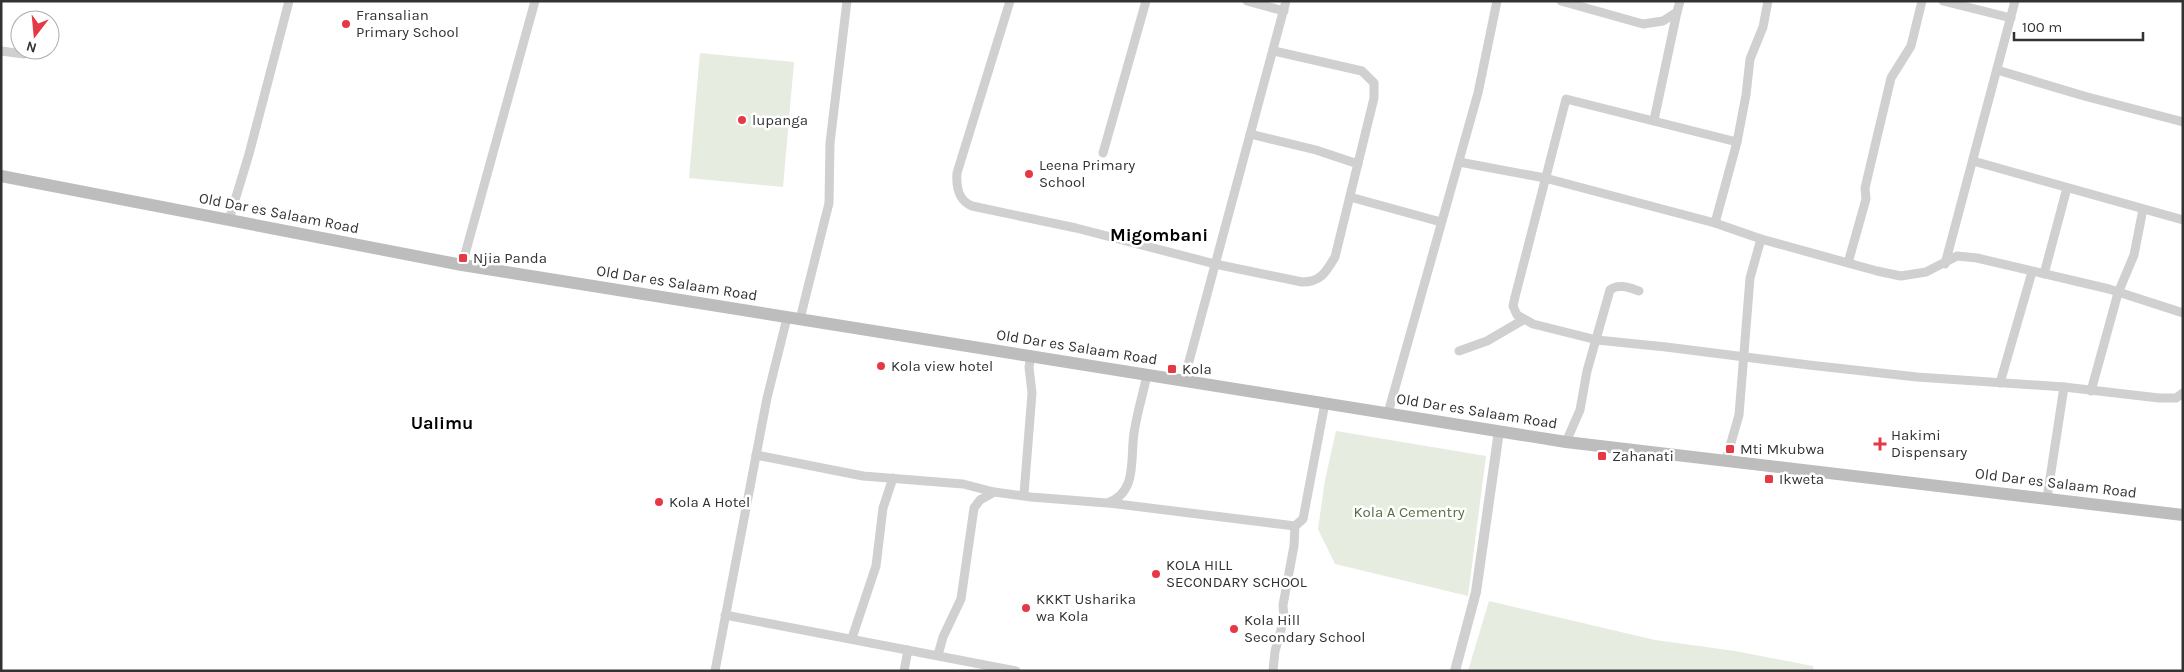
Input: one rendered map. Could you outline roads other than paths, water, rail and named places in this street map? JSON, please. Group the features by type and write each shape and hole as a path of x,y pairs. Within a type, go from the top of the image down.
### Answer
{"main road":[{"name":"Old Dar es Salaam Road","path":"1,176 462,266 1566,442 2183,514"}],"street":[{"path":"229,220 250,154 289,1"},
{"path":"462,266 536,1"},
{"path":"715,671 773,370 794,318 829,203 830,143 847,1"},
{"path":"1010,1 957,173 958,188 963,201 972,206 1076,228 1215,264 1302,282 1314,282 1323,275 1336,257 1374,98 1374,82 1362,71 1274,51"},
{"path":"1103,153 1146,1"},
{"path":"1184,380 1285,6 1247,1"},
{"path":"1388,413 1478,93 1497,1"},
{"path":"1561,1 1643,24 1663,21 1677,12"},
{"path":"1654,120 1680,1"},
{"path":"1715,223 1737,142 1746,95 1750,59 1763,27 1768,1"},
{"path":"1848,263 1866,198 1865,188 1891,78 1911,46 1922,1"},
{"path":"1944,1 2011,18"},
{"path":"1945,264 2015,1"},
{"path":"1997,70 2084,96 2183,122"},
{"path":"1737,142 1566,99 1513,306 1517,315 1523,320 1597,340 1917,377 2064,387 2159,398 2176,398 2183,393"},
{"path":"1250,134 1316,150 1358,164"},
{"path":"1973,161 2183,220"},
{"path":"1459,162 1545,178 1715,223 1762,239 1848,263 1902,276 1914,276 1945,264 1952,258 1962,256 1977,258 2118,293 2183,313"},
{"path":"2044,274 2067,188"},
{"path":"1350,197 1441,222"},
{"path":"2091,390 2118,293 2134,255 2143,208"},
{"path":"1726,460 1739,415 1750,278 1762,239"},
{"path":"2000,383 2032,272"},
{"path":"1566,442 1580,410 1587,371 1610,290 1614,287 1626,287 1639,291"},
{"path":"1459,351 1487,341 1523,320"},
{"path":"1024,494 1032,393 1029,367 1031,356"},
{"path":"1106,503 1116,500 1123,494 1132,473 1134,434 1147,375"},
{"path":"2047,498 2064,387"},
{"path":"1273,671 1284,619 1283,605 1294,546 1295,526 1303,519 1325,403"},
{"path":"1455,671 1476,592 1499,431"},
{"path":"756,456 864,476 963,484 994,492 1024,494 1031,497 1156,508 1295,526"},
{"path":"852,638 876,566 880,523 893,478"},
{"path":"938,654 943,637 961,599 974,508 980,500 994,492"},
{"path":"725,615 938,654 1016,671"},
{"path":"904,671 908,650"}],"place":[{"name":"Fransalian Primary School","path":"346,24"},
{"name":"lupanga","path":"742,120"},
{"name":"Leena Primary School","path":"1029,174"},
{"name":"Njia Panda","path":"463,258"},
{"name":"Kola view hotel","path":"881,366"},
{"name":"Kola","path":"1172,369"},
{"name":"Hakimi Dispensary","path":"1880,444"},
{"name":"Mti Mkubwa","path":"1730,449"},
{"name":"Zahanati","path":"1602,456"},
{"name":"Ikweta","path":"1769,479"},
{"name":"Kola A Hotel","path":"659,502"},
{"name":"KOLA HILL SECONDARY SCHOOL","path":"1156,574"},
{"name":"KKKT Usharika wa Kola","path":"1026,608"},
{"name":"Kola Hill Secondary School","path":"1234,629"}],"district":[{"name":"Migombani","path":"1159,235"},
{"name":"Ualimu","path":"442,423"}],"park label":[{"name":"Kola A Cementry","path":"1409,512"}]}
